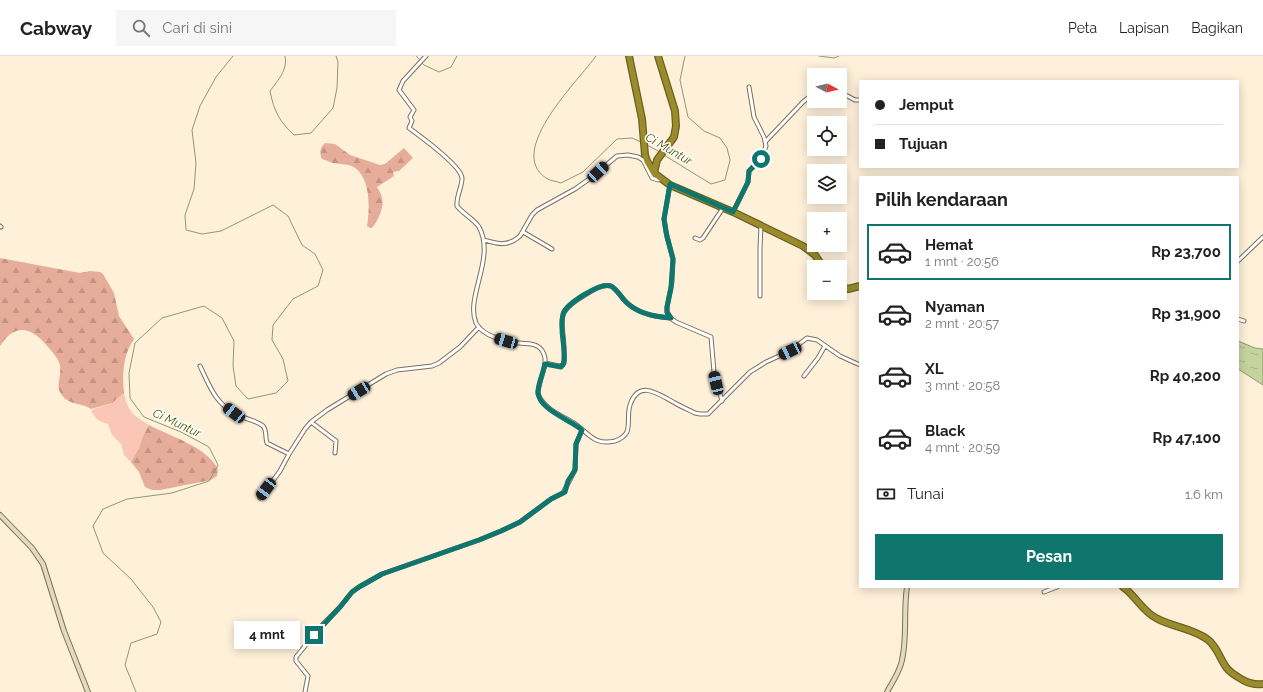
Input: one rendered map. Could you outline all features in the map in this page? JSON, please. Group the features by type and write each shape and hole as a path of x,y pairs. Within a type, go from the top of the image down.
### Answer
{"highway":[{"path":"629,56 642,119 645,155 654,173 670,184 761,225 810,250 818,260"},
{"path":"654,173 659,156 676,134 675,116 658,56"},
{"path":"847,289 859,286"},
{"path":"1124,588 1145,610 1156,618 1194,632 1211,641 1225,666 1236,676 1248,683 1258,685 1263,684"}],"main road":[{"path":"0,515 32,548 43,564 64,631 88,692"},
{"path":"887,692 898,672 903,655 904,604 907,588"}],"street":[{"path":"426,56 403,81 399,90 414,111 410,117 412,121 409,127 434,147 460,173 462,181 457,206 478,226 484,240 485,245 482,274 474,310 474,317 479,327 486,333 497,338 538,346 544,354 545,364 538,392 540,399 554,412 571,422 589,437 599,442 621,439 627,432 628,411 632,400 637,393 642,391 660,394 675,403 700,414 708,414 750,372 766,362 790,351 807,338 813,339 840,356 859,365"},
{"path":"749,87 754,116 766,141"},
{"path":"847,96 859,100"},
{"path":"733,212 748,182 749,171 761,159 764,153 766,141 807,99"},
{"path":"484,240 498,244 510,243 520,236 536,210 575,189 592,177 612,158 617,156 628,155 638,157 643,160 652,178 658,180 662,179"},
{"path":"670,184 664,219 673,259 671,288 667,312 676,322 711,337 714,372 722,400"},
{"path":"695,238 700,240 703,238 723,208"},
{"path":"760,296 761,225"},
{"path":"523,232 552,249"},
{"path":"1239,260 1263,237"},
{"path":"545,364 559,366 563,365 562,320 564,310 572,302 599,287 610,286 632,307 645,314 660,318 671,318"},
{"path":"1239,319 1244,321"},
{"path":"260,498 280,471 300,436 311,422 378,377 397,370 432,366 439,363 460,347 479,327"},
{"path":"804,376 825,346"},
{"path":"200,366 213,394 218,400 236,414 262,424 266,431 267,443 289,454"},
{"path":"311,422 336,441 335,453"},
{"path":"305,692 308,676 296,661 296,657 352,592 382,574 501,531 520,522 551,499 564,493 575,470 576,444 582,430"},
{"path":"1044,592 1055,588"}],"shaded area":[{"path":"124,393 129,409 149,425 131,462 124,455 121,444 112,435 108,424 97,419 91,410 112,403"}],"green space":[{"path":"325,143 335,144 350,155 380,165 385,164 404,148 413,158 399,171 393,172 394,176 377,187 383,202 378,218 372,228 367,226 369,202 363,177 352,166 333,163 322,159 320,150"},
{"path":"0,258 80,273 90,271 100,272 103,274 114,293 119,316 134,339 125,358 123,379 124,393 112,403 91,409 83,405 70,402 66,400 59,389 60,365 58,360 42,340 36,335 24,330 18,330 6,338 0,346"},
{"path":"149,425 197,448 206,454 218,469 217,476 211,480 160,490 152,490 145,487 139,472 131,462"}],"water":[{"path":"1239,341 1255,348 1263,349 1263,385 1239,370"}],"waterway":[{"name":"Ci Muntur","path":"136,692 125,665 131,643 157,634 161,622 153,607 131,579 103,553 93,526 103,509 127,499 172,493 209,481 218,465 209,447 181,432 144,417 130,398 129,373 135,343 162,318 204,306 222,318 234,341 233,366 236,386 248,399 276,393 288,381 283,359 272,340 273,325 293,299 318,286 323,270 315,254 302,245 288,216 273,205 221,231 202,234 186,230 185,215 194,189 196,163 192,130 200,106 216,77 233,56"},
{"name":"Ci Muntur","path":"285,56 286,61 284,70 270,91 273,104 278,115 284,125 294,135 311,133 333,108 337,88 338,62 336,56"},
{"name":"Ci Muntur","path":"416,56 420,60"},
{"name":"Ci Muntur","path":"422,63 439,72 451,67 457,56"},
{"name":"Ci Muntur","path":"596,56 562,98 540,134 534,151 536,166 546,178 561,183 583,172 617,139 632,138 641,142"},
{"name":"Ci Muntur","path":"664,155 711,184 725,180 730,160 727,148 720,138 704,131 688,117 680,80 685,56"},
{"name":"Ci Muntur","path":"819,56 834,58 839,56"},
{"name":"Ci Muntur","path":"647,145 660,152"}],"route":[{"path":"314,635 352,592 377,576 403,568 501,531 520,522 555,496 565,492 568,481 575,470 576,444 582,430 576,424 549,409 540,399 538,394 545,364 561,367 564,363 562,320 564,310 572,302 592,290 599,287 610,286 627,303 637,310 655,317 671,318 667,312 667,301 672,282 673,259 664,219 670,184 733,212 748,182 748,173 750,169 761,159"}]}
